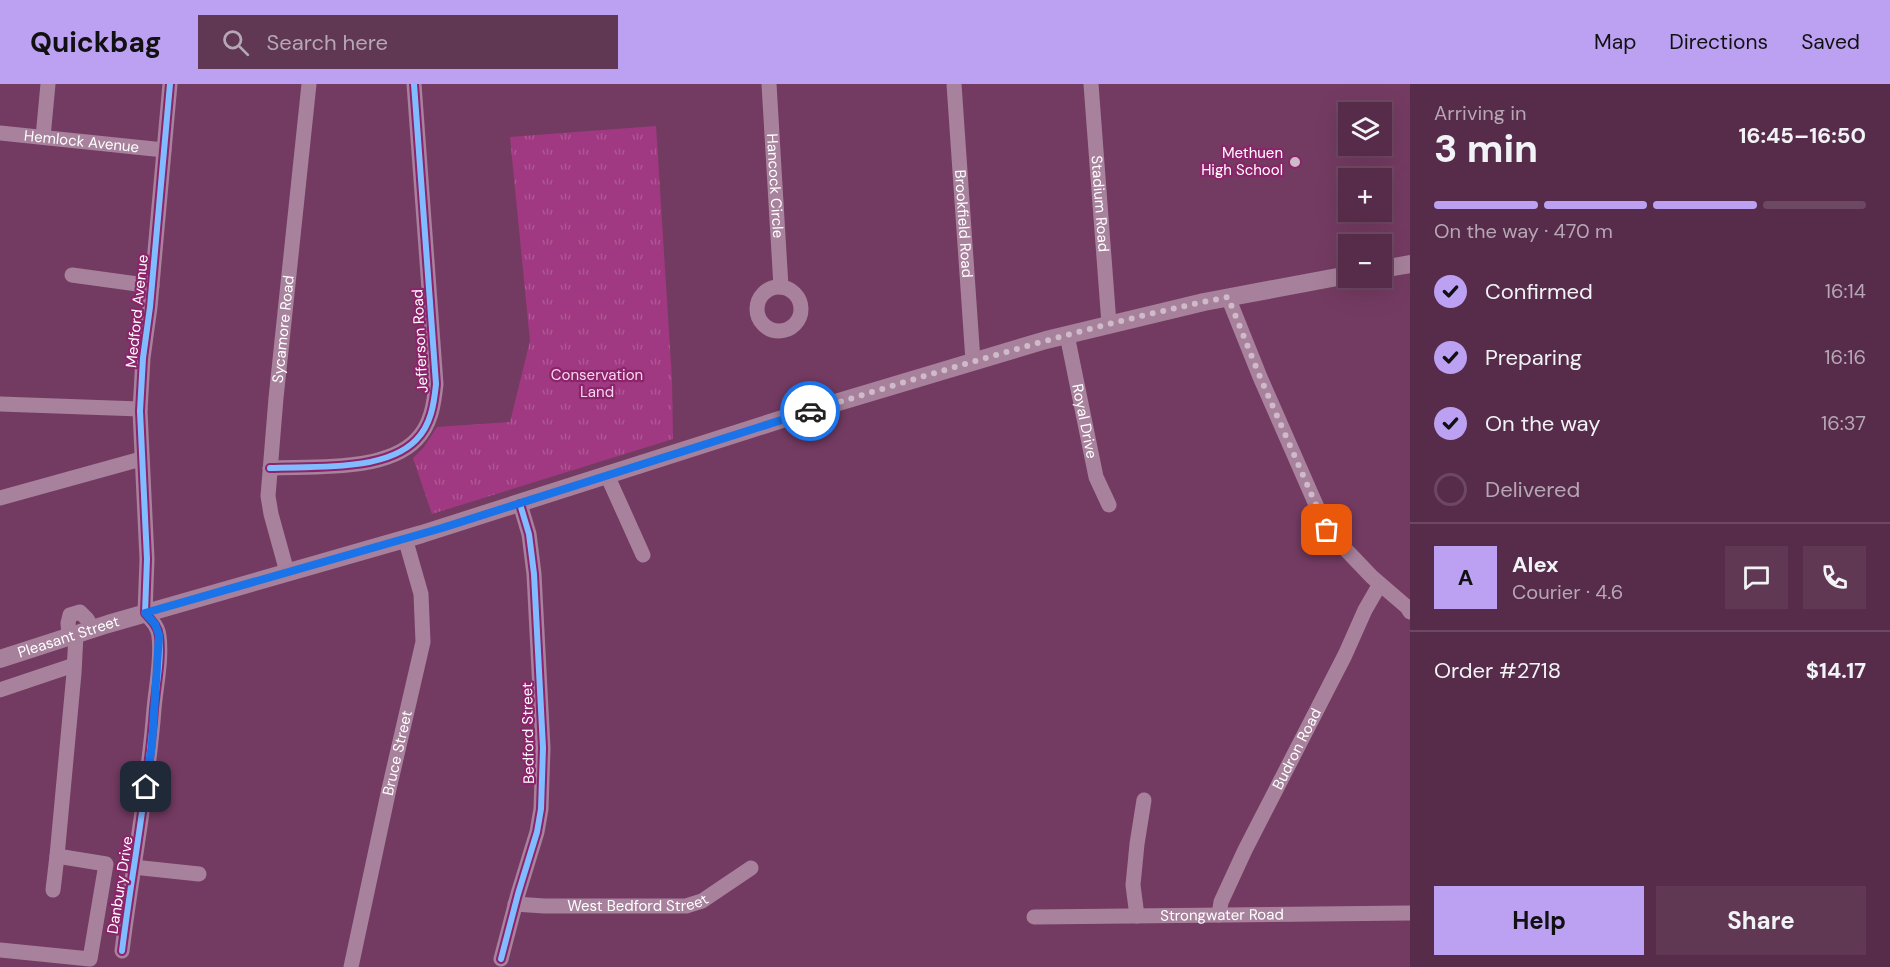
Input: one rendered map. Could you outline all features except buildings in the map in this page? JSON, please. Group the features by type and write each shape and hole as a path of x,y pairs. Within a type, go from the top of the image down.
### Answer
{"main road":[{"path":"1392,267 1410,264"},
{"name":"Pleasant Street","path":"0,659 145,613 520,504 795,415 973,361 1109,324 1228,297 1338,277"}],"street":[{"path":"43,137 48,84"},
{"name":"Medford Avenue","path":"145,613 147,559 140,409 170,84"},
{"name":"Sycamore Road","path":"287,572 268,496 309,84"},
{"name":"Jefferson Road","path":"270,468 378,461 398,453 417,439 428,422 434,405 436,384 414,84"},
{"name":"Hancock Circle","path":"769,84 780,287"},
{"name":"Brookfield Road","path":"954,84 973,361"},
{"name":"Stadium Road","path":"1091,84 1109,324"},
{"name":"Hemlock Avenue","path":"0,133 164,150"},
{"path":"72,276 152,286"},
{"path":"1228,297 1260,377 1327,530 1345,551 1410,612"},
{"name":"Royal Drive","path":"1067,335 1096,477 1109,505"},
{"path":"0,404 140,409"},
{"path":"0,498 141,459"},
{"path":"607,475 643,555"},
{"name":"Bedford Street","path":"501,959 537,832 541,809 543,748 534,574 529,534 520,504"},
{"name":"Bruce Street","path":"351,967 423,642 421,594 405,538"},
{"name":"Budron Road","path":"1219,915 1221,902 1245,850 1380,584"},
{"name":"Danbury Drive","path":"122,951 152,744 158,662 159,635 155,624 145,613"},
{"path":"53,890 79,633"},
{"path":"0,690 74,665"},
{"path":"1137,916 1133,885 1144,800"},
{"path":"0,950 90,959 106,864 57,856"},
{"path":"133,867 199,874"},
{"name":"West Bedford Street","path":"515,904 687,906 702,901 752,868"},
{"name":"Strongwater Road","path":"1034,917 1410,913"}],"green space":[{"name":"Conservation Land","path":"656,126 672,380 673,439 432,514 413,458 424,447 437,427 510,422 530,341 510,137"}],"cycle path":[{"path":"122,951 148,770 160,645 154,623 145,613 147,559 140,411 143,358 150,307 170,84"},
{"path":"270,468 327,467 386,458 403,450 416,440 428,421 433,407 436,384 414,84"},
{"path":"501,959 537,832 541,809 543,748 534,574 529,534 520,504"}],"way so far":[{"path":"810,411 1046,340 1228,297 1240,330 1327,530"}],"place":[{"name":"Methuen High School","path":"1295,162"}],"route":[{"path":"146,787 152,744 159,635 155,624 145,613 442,528 810,411"}]}
